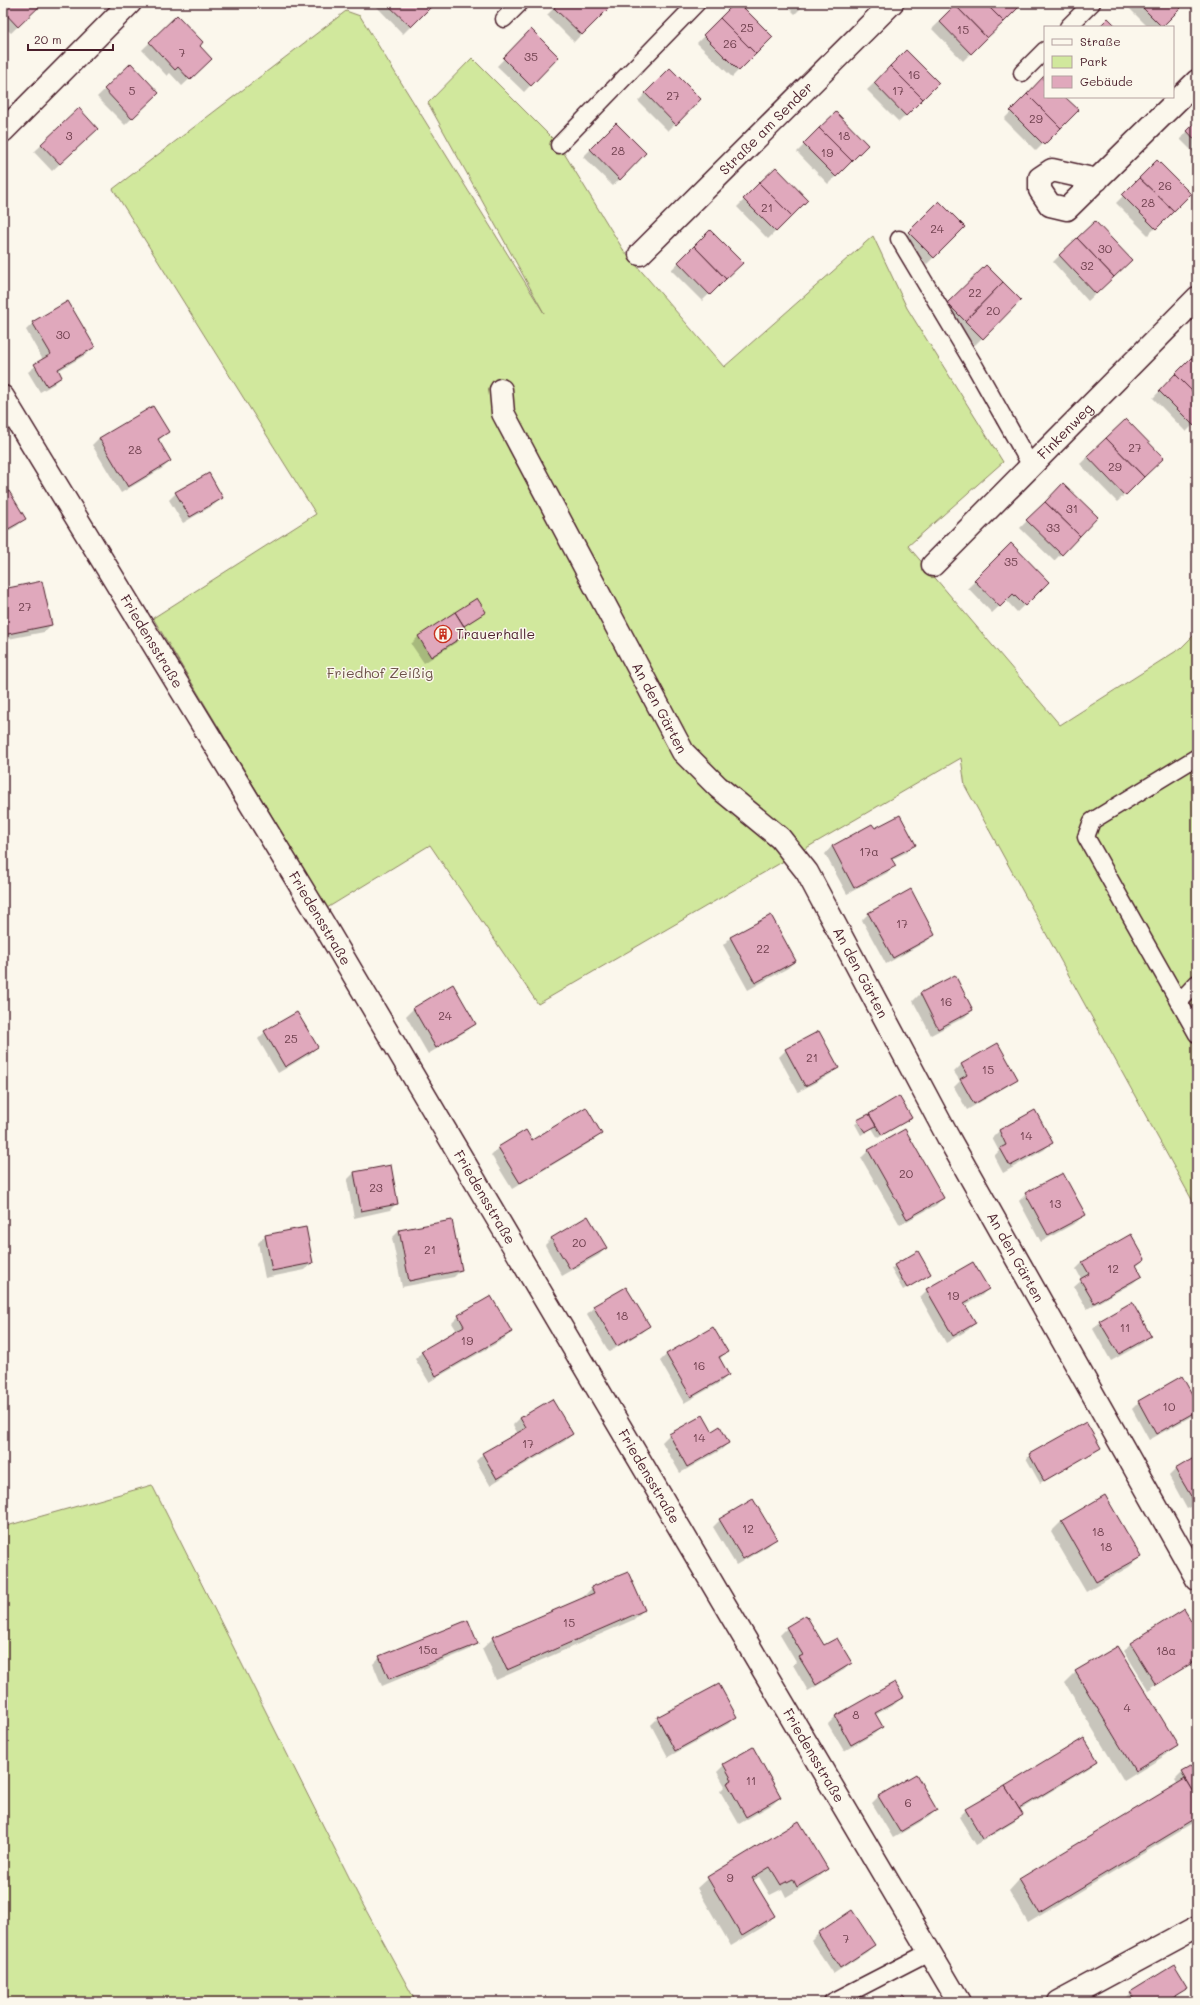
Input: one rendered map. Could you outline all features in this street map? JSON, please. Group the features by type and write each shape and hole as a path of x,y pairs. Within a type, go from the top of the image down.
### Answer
{"street":[{"path":"3,131 130,3"},
{"name":"Straße am Sender","path":"640,254 892,3"},
{"path":"1097,180 1197,82"},
{"name":"Finkenweg","path":"933,565 1197,298"},
{"name":"An den Gärten","path":"501,390 503,413 684,752 718,787 780,838 807,872 952,1144 1197,1579"},
{"name":"Friedensstraße","path":"3,397 323,923 959,2002"},
{"path":"1058,2002 1197,1926"}],"lane":[{"path":"504,19 520,3"},
{"path":"559,145 697,3"},
{"path":"1069,26 1092,3"},
{"path":"1022,73 1044,51"},
{"path":"899,239 973,363 1031,466"},
{"path":"1197,757 1092,821 1086,837 1197,1034"},
{"path":"1179,1002 1197,983"},
{"path":"832,2002 929,1952"}],"green space":[{"name":"Friedhof Zeißig","path":"346,11 360,16 544,313 428,103 472,58 559,145 624,251 724,367 873,236 907,308 1003,462 908,546 1060,725 1181,648 1197,632 1197,1209 965,786 961,758 538,1004 430,845 327,908 153,618 316,514 113,189"},
{"path":"152,1485 361,1901 416,2002 3,2002 3,1527"}],"building":[{"path":"3,3 43,3 18,27 3,11"},
{"path":"386,3 435,3 411,27"},
{"path":"558,3 604,3 609,8 582,35 554,8"},
{"path":"735,3 739,3 773,37 756,54 720,18"},
{"path":"957,3 985,3 1004,22 987,38 955,5"},
{"path":"985,3 1016,3 1020,6 1004,22"},
{"path":"1138,3 1176,3 1181,8 1163,26 1161,26"},
{"path":"955,5 987,38 971,54 939,21"},
{"path":"177,15 203,42 200,46 212,59 190,80 178,67 175,70 149,42"},
{"path":"720,18 756,54 739,71 703,35"},
{"path":"1108,18 1116,26 1100,26"},
{"path":"531,29 559,57 531,86 503,58"},
{"path":"906,50 939,83 923,99 890,66"},
{"path":"131,63 159,93 132,119 104,89"},
{"path":"890,66 923,99 906,116 874,83"},
{"path":"670,68 701,99 676,125 645,93"},
{"path":"1044,76 1044,98 1066,98 1079,110 1061,128 1027,94"},
{"path":"1027,94 1061,128 1044,145 1010,111"},
{"path":"79,108 98,129 60,164 41,144"},
{"path":"836,112 868,145 852,161 819,128"},
{"path":"1197,121 1197,142 1187,131"},
{"path":"616,123 646,153 620,180 590,149"},
{"path":"819,128 852,161 836,177 803,144"},
{"path":"1157,160 1191,194 1174,211 1139,178"},
{"path":"776,167 808,200 792,216 759,183"},
{"path":"1139,178 1174,211 1156,229 1122,195"},
{"path":"759,183 792,216 776,232 743,199"},
{"path":"939,201 965,227 934,258 908,232"},
{"path":"1095,221 1132,260 1114,277 1077,238"},
{"path":"710,230 743,263 726,279 694,246"},
{"path":"1077,238 1114,277 1096,294 1059,255"},
{"path":"694,246 726,279 710,295 678,262"},
{"path":"986,265 1003,282 965,321 947,303"},
{"path":"1003,282 1021,300 983,339 965,321"},
{"path":"68,301 95,347 58,369 62,377 47,386 34,364 51,354 32,322"},
{"path":"1191,358 1197,363 1197,396 1175,374"},
{"path":"1175,374 1197,396 1197,422 1194,426 1159,391"},
{"path":"153,406 169,432 158,439 171,461 128,487 99,438"},
{"path":"1126,419 1164,458 1144,477 1106,438"},
{"path":"1106,438 1144,477 1125,496 1087,456"},
{"path":"209,473 223,498 190,517 175,492"},
{"path":"1063,483 1098,517 1080,536 1045,502"},
{"path":"9,491 26,519 3,532 3,494"},
{"path":"1045,502 1080,536 1062,555 1026,520"},
{"path":"1011,543 1049,582 1025,606 1013,594 1000,607 974,580"},
{"path":"42,581 52,625 3,635 3,589"},
{"path":"477,598 486,612 464,626 455,612"},
{"name":"Trauerhalle","path":"455,612 468,633 431,657 418,636"},
{"path":"900,815 916,845 891,858 896,866 854,888 832,846 872,824 875,828"},
{"path":"911,889 935,935 893,958 868,913"},
{"path":"771,915 796,961 755,983 730,937"},
{"path":"955,975 973,1010 938,1029 920,993"},
{"path":"453,984 476,1024 436,1048 413,1008"},
{"path":"297,1012 318,1047 285,1067 264,1031"},
{"path":"819,1031 839,1068 805,1086 785,1049"},
{"path":"998,1043 1018,1079 974,1104 960,1079 967,1075 961,1064"},
{"path":"899,1096 912,1118 882,1135 869,1114"},
{"path":"586,1107 602,1134 520,1183 498,1147 526,1130 532,1140"},
{"path":"1035,1110 1053,1143 1010,1166 1000,1148 1006,1145 999,1130"},
{"path":"869,1114 876,1126 865,1132 857,1120"},
{"path":"905,1129 944,1198 907,1219 868,1150"},
{"path":"391,1165 398,1204 361,1211 354,1172"},
{"path":"1063,1173 1086,1215 1048,1235 1025,1193"},
{"path":"588,1216 607,1248 570,1269 551,1238"},
{"path":"452,1220 462,1270 409,1281 399,1230"},
{"path":"306,1227 313,1263 272,1271 265,1235"},
{"path":"1131,1234 1145,1259 1136,1265 1142,1276 1094,1303 1080,1279 1089,1274 1082,1262"},
{"path":"918,1251 931,1274 907,1288 894,1265"},
{"path":"973,1262 989,1289 964,1303 976,1323 953,1336 926,1289"},
{"path":"626,1287 650,1326 617,1346 593,1306"},
{"path":"491,1296 512,1332 436,1376 421,1351 464,1326 458,1315"},
{"path":"1132,1302 1151,1336 1119,1354 1099,1321"},
{"path":"713,1327 728,1352 719,1357 729,1375 691,1397 666,1354"},
{"path":"1182,1376 1197,1403 1197,1411 1156,1434 1138,1401"},
{"path":"552,1399 573,1434 497,1479 482,1453 526,1428 520,1418"},
{"path":"703,1415 712,1431 720,1426 729,1443 687,1467 669,1434"},
{"path":"1086,1422 1101,1448 1044,1481 1029,1454"},
{"path":"1197,1456 1197,1501 1195,1503 1175,1469"},
{"path":"1105,1495 1141,1557 1096,1582 1061,1521"},
{"path":"753,1499 777,1539 743,1559 719,1519"},
{"path":"628,1572 645,1610 507,1670 492,1637 594,1593 591,1587"},
{"path":"1184,1609 1197,1630 1197,1660 1156,1685 1130,1643"},
{"path":"806,1615 824,1645 837,1638 852,1663 816,1685 799,1657 803,1655 786,1627"},
{"path":"468,1620 478,1644 389,1679 379,1656"},
{"path":"1118,1646 1178,1745 1135,1771 1075,1671"},
{"path":"895,1682 904,1697 875,1713 883,1727 851,1745 835,1716"},
{"path":"719,1684 737,1717 675,1751 657,1717"},
{"path":"1084,1738 1098,1761 1019,1809 1005,1786"},
{"path":"753,1747 781,1797 746,1817 727,1783 732,1780 723,1764"},
{"path":"1197,1763 1197,1799 1181,1772"},
{"path":"916,1774 937,1810 900,1832 878,1796"},
{"path":"1185,1779 1197,1799 1197,1818 1039,1913 1019,1879"},
{"path":"1005,1786 1023,1815 983,1839 965,1809"},
{"path":"799,1821 828,1869 797,1887 793,1879 781,1885 770,1867 752,1878 775,1916 742,1936 707,1877"},
{"path":"852,1910 875,1945 840,1968 818,1933"},
{"path":"1174,1965 1188,1988 1165,2002 1137,2002 1130,1992"},
{"path":"904,1996 909,2002 895,2002"}],"place":[{"name":"Trauerhalle","path":"443,634"}]}
